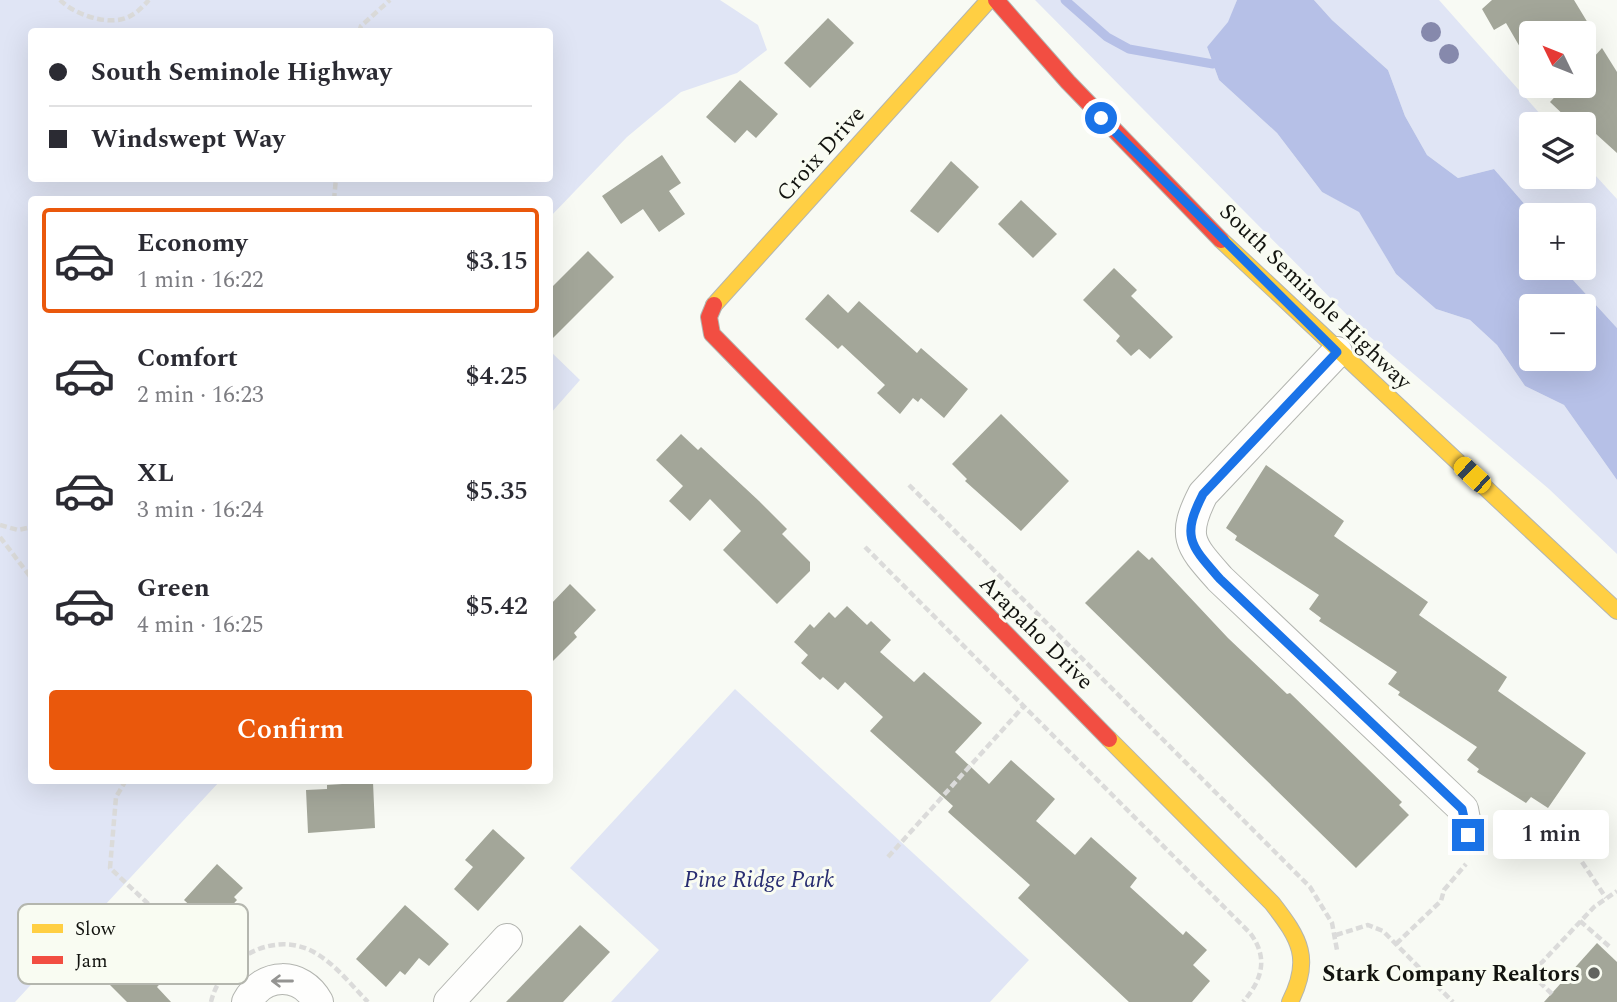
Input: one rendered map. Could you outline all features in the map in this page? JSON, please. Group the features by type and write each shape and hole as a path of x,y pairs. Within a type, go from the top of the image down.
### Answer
{"street":[{"name":"Croix Drive","path":"718,344 712,334 709,317 716,301 989,0"},
{"name":"South Seminole Highway","path":"996,0 1101,118 1337,352 1617,611"},
{"name":"Arapaho Drive","path":"718,344 1272,903 1293,929 1304,964 1290,1002"},
{"path":"1337,352 1203,494 1190,520 1192,543 1220,579 1462,809 1468,835"},
{"path":"449,1002 507,939"},
{"path":"247,1002 255,990 278,978 303,984 318,1002"}],"path":[{"path":"60,0 70,10 105,20 131,16 149,0"},
{"path":"360,28 390,0"},
{"path":"0,525 18,530 28,528"},
{"path":"0,537 28,574"},
{"path":"866,547 1258,944 1262,956 1261,975 1256,987 1243,1002"},
{"path":"888,858 1024,706"},
{"path":"124,784 116,797 110,868 146,904"},
{"path":"1396,944 1441,901 1453,877 1471,860 1468,835"},
{"path":"1582,862 1606,898"},
{"path":"1552,994 1531,974 1580,921 1617,891"},
{"path":"1580,921 1610,947"},
{"path":"1336,935 1368,925 1382,931 1453,1002"}],"green space":[{"path":"0,0 720,0 758,25 767,50 737,73 681,92 627,137 553,214 553,196 28,196 28,784 217,784 106,904 18,904 18,984 32,984 15,1002 0,1002"},
{"path":"1035,0 1237,0 1229,22 1207,47 1219,80 1277,133 1322,192 1359,211 1396,274 1436,309 1470,320 1497,345 1525,386 1564,405 1617,480 1617,554 1549,489 1362,330"},
{"path":"1314,0 1439,0 1519,90 1519,98 1526,98 1538,112 1519,112 1519,189 1596,189 1596,176 1617,199 1617,328 1596,305 1596,294 1586,294 1573,280 1596,280 1596,203 1524,203 1494,169 1458,178 1427,155 1405,116 1388,70 1332,20"},
{"path":"553,354 580,380 553,411"},
{"name":"Pine Ridge Park","path":"735,689 1029,960 990,1002 611,1002 659,950 570,868"}],"water":[{"path":"1237,0 1314,0 1332,20 1388,70 1405,116 1427,155 1458,178 1494,169 1524,203 1519,203 1519,280 1573,280 1586,294 1519,294 1519,371 1596,371 1596,305 1617,328 1617,480 1564,405 1525,386 1497,345 1470,320 1436,309 1396,274 1359,212 1322,192 1277,133 1219,80 1207,47 1228,22"}],"building":[{"path":"1492,0 1574,0 1587,21 1519,21 1519,45 1506,23 1494,30 1482,9"},
{"path":"828,18 854,43 810,88 784,63"},
{"path":"1602,48 1617,72 1617,153 1596,134 1596,112 1561,112 1550,102 1554,98 1596,98 1596,55"},
{"path":"740,80 778,114 756,138 747,130 735,143 706,117"},
{"path":"662,155 681,183 669,191 685,214 659,232 643,209 621,224 602,196"},
{"path":"951,161 979,187 938,233 910,211"},
{"path":"1021,200 1057,234 1033,258 998,224"},
{"path":"588,251 614,277 553,338 553,286"},
{"path":"1114,268 1137,290 1131,296 1173,337 1150,359 1139,349 1131,356 1116,341 1120,336 1083,300"},
{"path":"828,294 848,313 859,301 917,353 921,348 968,389 944,418 921,398 918,402 913,398 900,414 877,393 885,385 842,345 838,349 805,319"},
{"path":"1001,414 1069,481 1021,531 965,481 967,479 952,464"},
{"path":"681,434 698,450 701,447 759,501 787,529 782,534 810,562 810,571 777,604 723,550 741,531 710,499 690,521 669,501 683,486 656,460"},
{"path":"1266,465 1344,521 1334,536 1428,602 1419,615 1507,677 1498,691 1586,753 1548,808 1531,797 1526,803 1477,772 1479,769 1467,760 1477,747 1398,695 1400,692 1388,684 1397,672 1319,621 1321,618 1309,609 1319,595 1235,540 1237,536 1226,528"},
{"path":"1138,550 1149,560 1152,557 1228,638 1287,694 1290,693 1402,802 1399,805 1409,815 1356,868 1085,603"},
{"path":"570,584 596,610 574,633 577,637 553,661 553,602"},
{"path":"847,606 867,625 871,621 891,640 880,652 914,682 924,672 982,723 955,752 989,784 1011,760 1055,799 1036,821 1075,855 1091,837 1137,878 1130,887 1183,935 1186,931 1207,950 1193,965 1210,981 1192,1002 1129,1002 1018,898 1030,885 948,812 953,806 870,731 883,717 845,682 838,690 823,677 820,680 801,663 808,655 794,642 810,624 814,628 829,612 835,618"},
{"path":"373,784 375,828 308,833 306,790 327,789 327,785"},
{"path":"493,829 525,858 478,911 454,889 473,867 465,860"},
{"path":"217,864 243,888 234,897 237,900 233,904 188,904 184,900"},
{"path":"405,905 449,944 429,966 419,958 405,975 400,971 386,987 356,959"},
{"path":"580,925 610,952 563,1002 506,1002"},
{"name":"Stark Company Realtors","path":"1597,943 1617,962 1617,1002 1544,1002"},
{"path":"109,984 160,984 157,987 171,1002 127,1002"}],"waterway":[{"path":"1065,0 1107,37 1129,49 1213,64"}],"traffic: slow":[{"path":"714,305 989,0"},
{"path":"1221,240 1617,611"},
{"path":"1109,739 1282,916 1300,950 1300,973 1290,1002"}],"traffic: jam":[{"path":"996,0 1068,82 1221,240"},
{"path":"714,305 709,317 712,334 1109,739"}],"place":[{"name":"Stark Company Realtors","path":"1594,973"}],"route":[{"path":"1101,118 1337,352 1203,494 1190,520 1192,543 1220,579 1462,809 1467,821 1468,835"}]}
